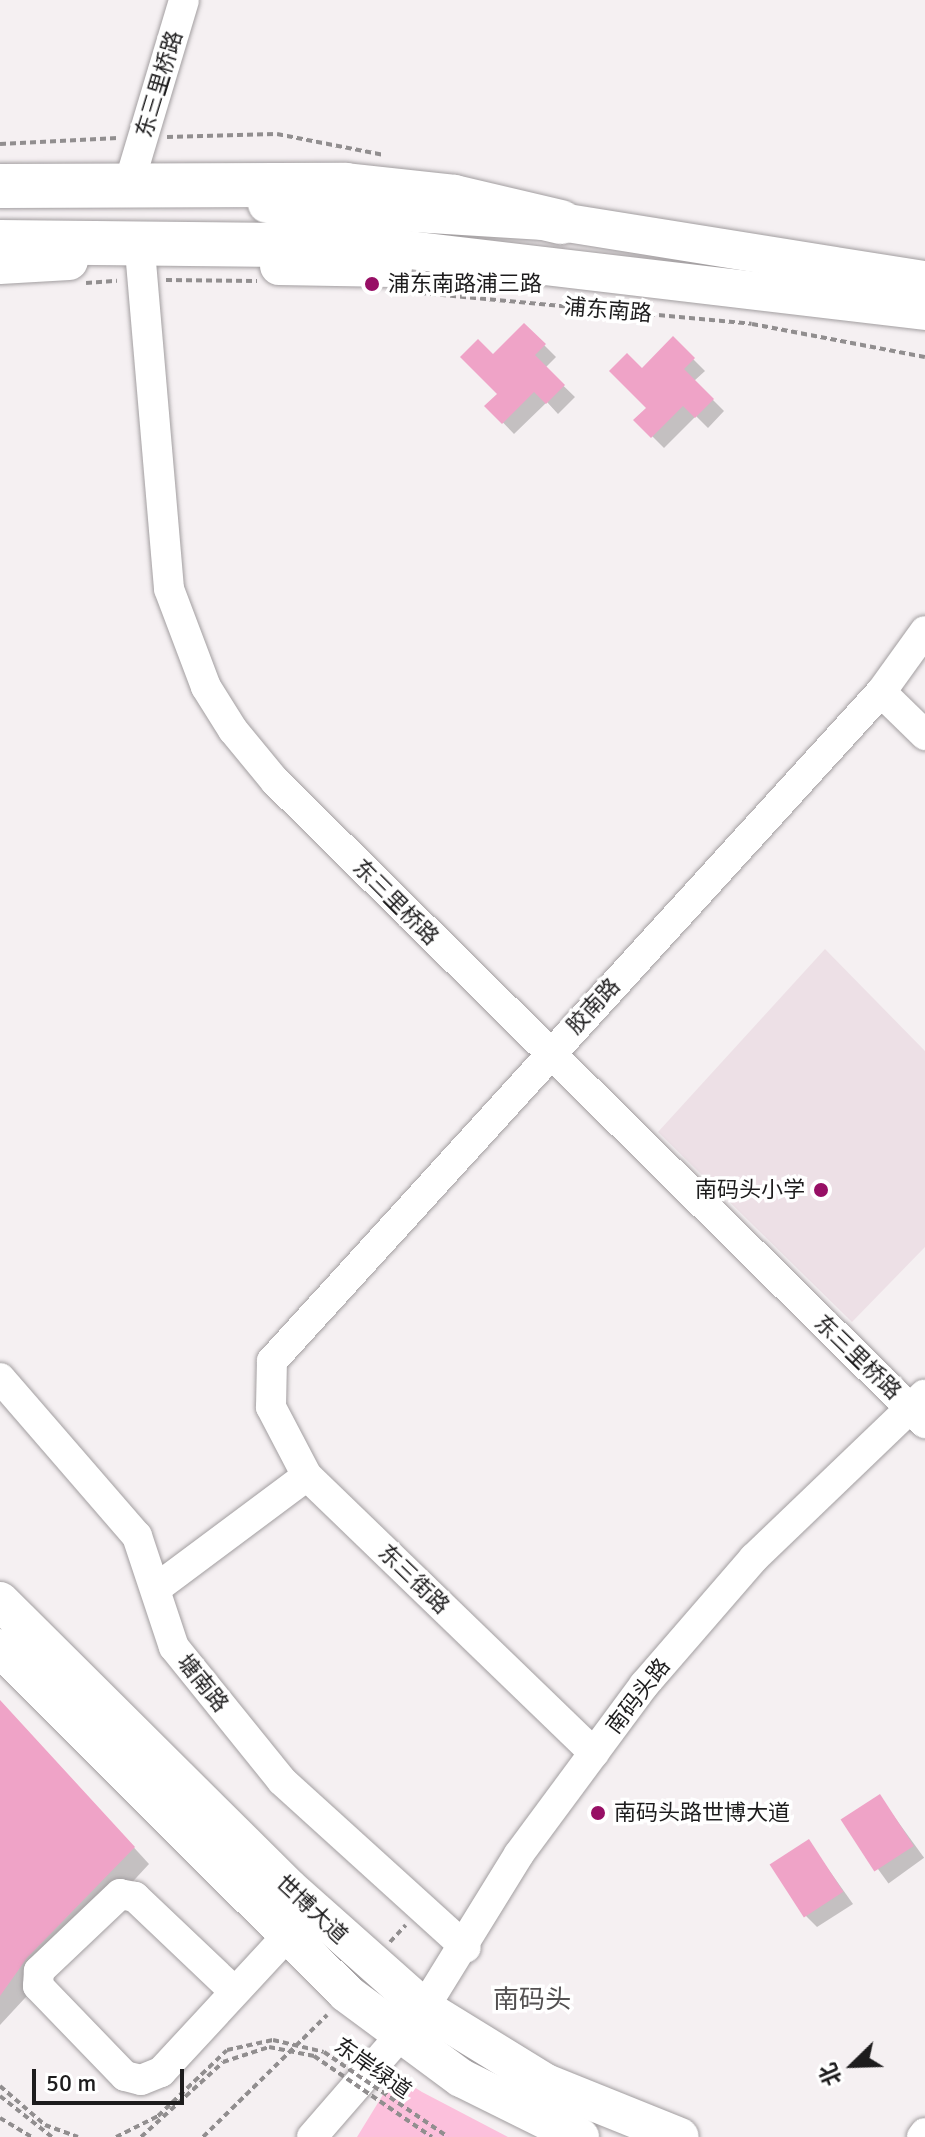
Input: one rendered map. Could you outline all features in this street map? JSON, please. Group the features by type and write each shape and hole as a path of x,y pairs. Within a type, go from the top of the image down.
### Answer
{"highway":[{"path":"0,186 346,185 454,197 561,222"},
{"path":"0,242 378,246"}],"main road":[{"path":"0,170 322,167 495,193 644,240"},
{"path":"0,204 258,203 561,222 644,240 925,280"},
{"name":"浦东南路","path":"0,224 193,226 518,261 925,311"},
{"name":"浦东南路","path":"0,265 142,271 370,269 518,261"},
{"name":"世博大道","path":"0,1601 370,1963 424,2008 546,2083 680,2137"},
{"name":"世博大道","path":"0,1648 285,1938 346,1993 398,2036 461,2078 580,2137"}],"street":[{"name":"东三里桥路","path":"134,167 184,0"},
{"name":"东三里桥路","path":"142,271 159,534 169,589 206,687 275,781 549,1054 920,1408"},
{"name":"胶南路","path":"269,1383 282,1343 881,692 925,631"},
{"path":"881,692 925,735"},
{"name":"塘南路","path":"0,1378 122,1517 158,1587 165,1632 203,1684 303,1804 418,1911 466,1948"},
{"name":"东三街路","path":"269,1383 279,1432 307,1476 594,1753"},
{"name":"南码头路","path":"312,2137 424,2008 466,1948 519,1854 594,1753 754,1558 920,1408"},
{"path":"158,1587 307,1476"},
{"path":"234,1991 135,1897 120,1894 39,1971 38,1986 125,2076 141,2080 161,2072 285,1938"}],"path":[{"path":"79,284 142,271 268,281"},
{"name":"浦东南路","path":"394,290 752,324 925,357"},
{"path":"370,1963 418,1911"},
{"path":"203,2137 346,1993"},
{"name":"东岸绿道","path":"116,2137 158,2116 227,2050 273,2040 324,2052 448,2137"},
{"path":"141,2137 223,2062 282,2047 320,2059 432,2137"},
{"path":"0,2086 45,2125 78,2137"},
{"path":"0,2096 52,2137"},
{"path":"0,2118 32,2137"}],"shaded area":[{"name":"南码头小学","path":"825,949 925,1051 925,1247 852,1322 658,1132"},
{"path":"395,2075 422,2092 508,2137 357,2137"}],"building":[{"path":"524,323 546,344 535,355 565,385 546,404 534,392 502,424 484,406 497,394 460,357 478,339 493,354"},
{"path":"673,336 695,358 684,369 714,399 695,418 683,406 651,438 633,420 646,408 609,371 627,353 642,368"},
{"path":"0,1700 135,1847 27,1958 0,1996"},
{"path":"880,1794 914,1846 874,1872 841,1820"},
{"path":"809,1839 843,1892 804,1917 770,1865"}],"place":[{"name":"浦东南路浦三路","path":"372,284"},
{"name":"南码头小学","path":"821,1190"},
{"name":"南码头路世博大道","path":"598,1813"}],"district":[{"name":"南码头","path":"532,2001"}]}
